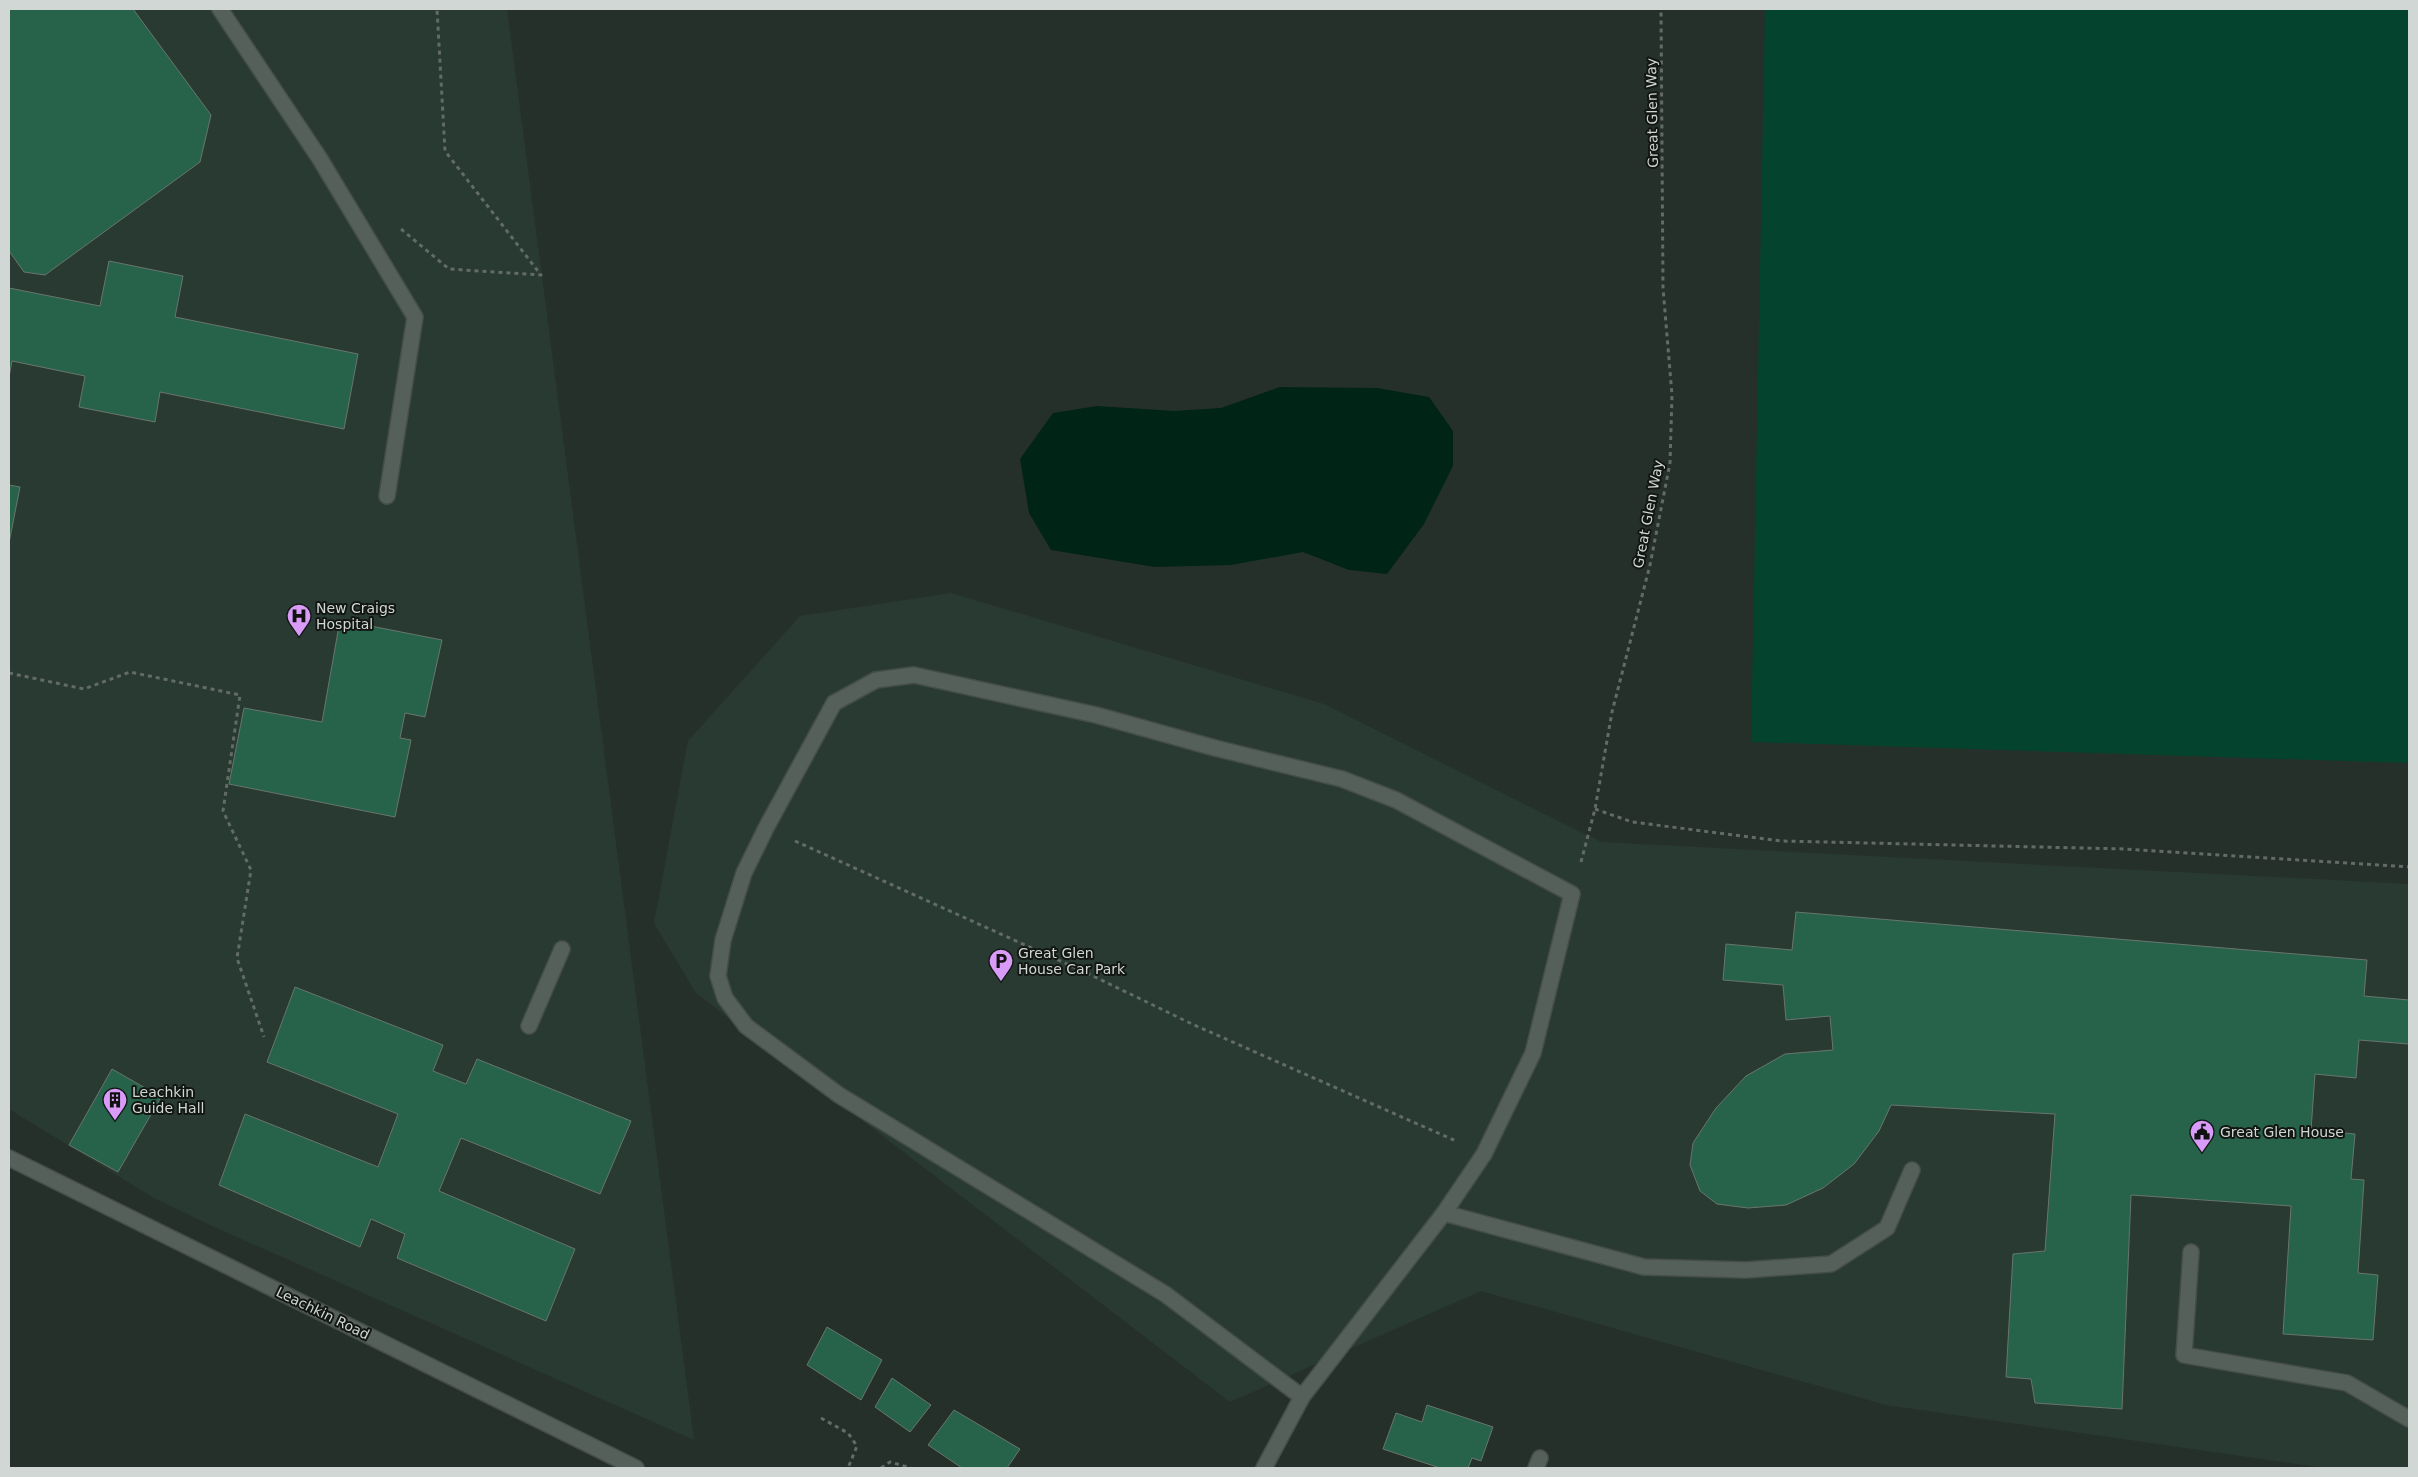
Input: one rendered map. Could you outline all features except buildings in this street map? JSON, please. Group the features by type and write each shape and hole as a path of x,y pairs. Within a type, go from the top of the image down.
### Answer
{"street":[{"path":"220,9 320,159 415,317 388,496"},
{"path":"1264,1468 1302,1397 1444,1213 1484,1154 1533,1053 1572,894 1396,800 1342,779 1215,748 1096,715 914,675 876,680 834,703 766,828 744,873 723,940 718,976 725,998 746,1026 839,1095 1165,1294 1302,1397"},
{"path":"529,1026 562,948"},
{"name":"Leachkin Road","path":"9,1158 636,1468"},
{"path":"1444,1213 1644,1266 1746,1270 1831,1264 1887,1228 1912,1170"},
{"path":"2191,1252 2184,1355 2347,1383 2409,1419"}],"path":[{"path":"398,227 449,269 542,275 445,152 437,9"},
{"name":"Great Glen Way","path":"1572,894 1595,809 1612,712 1650,565 1670,463 1672,396 1663,288 1661,9"},
{"path":"9,673 84,689 130,672 240,695 223,811 251,870 237,958 264,1037"},
{"path":"1595,809 1632,822 1782,841 2125,849 2409,867"},
{"path":"766,828 1087,973 1192,1024 1484,1154"},
{"path":"821,1418 848,1433 857,1446 848,1468"},
{"path":"881,1468 890,1462 911,1468"}],"shaded area":[{"name":"New Craigs Hospital","path":"9,9 507,9 694,1440 210,1225 154,1198 9,1109"},
{"path":"1765,9 2409,9 2409,763 1751,742"},
{"path":"1280,387 1377,388 1429,397 1453,431 1453,466 1424,524 1387,574 1349,570 1303,552 1231,565 1155,567 1051,550 1029,513 1020,459 1053,413 1097,406 1174,411 1221,408"},
{"path":"951,593 1324,704 1601,842 2409,884 2409,1468 2325,1468 1886,1405 1481,1291 1230,1402 696,993 654,923 688,741 800,616"}],"place":[{"name":"New Craigs Hospital","path":"299,637"},
{"name":"Great Glen House Car Park","path":"1001,982"},
{"name":"Leachkin Guide Hall","path":"115,1121"},
{"name":"Great Glen House","path":"2202,1153"}]}
